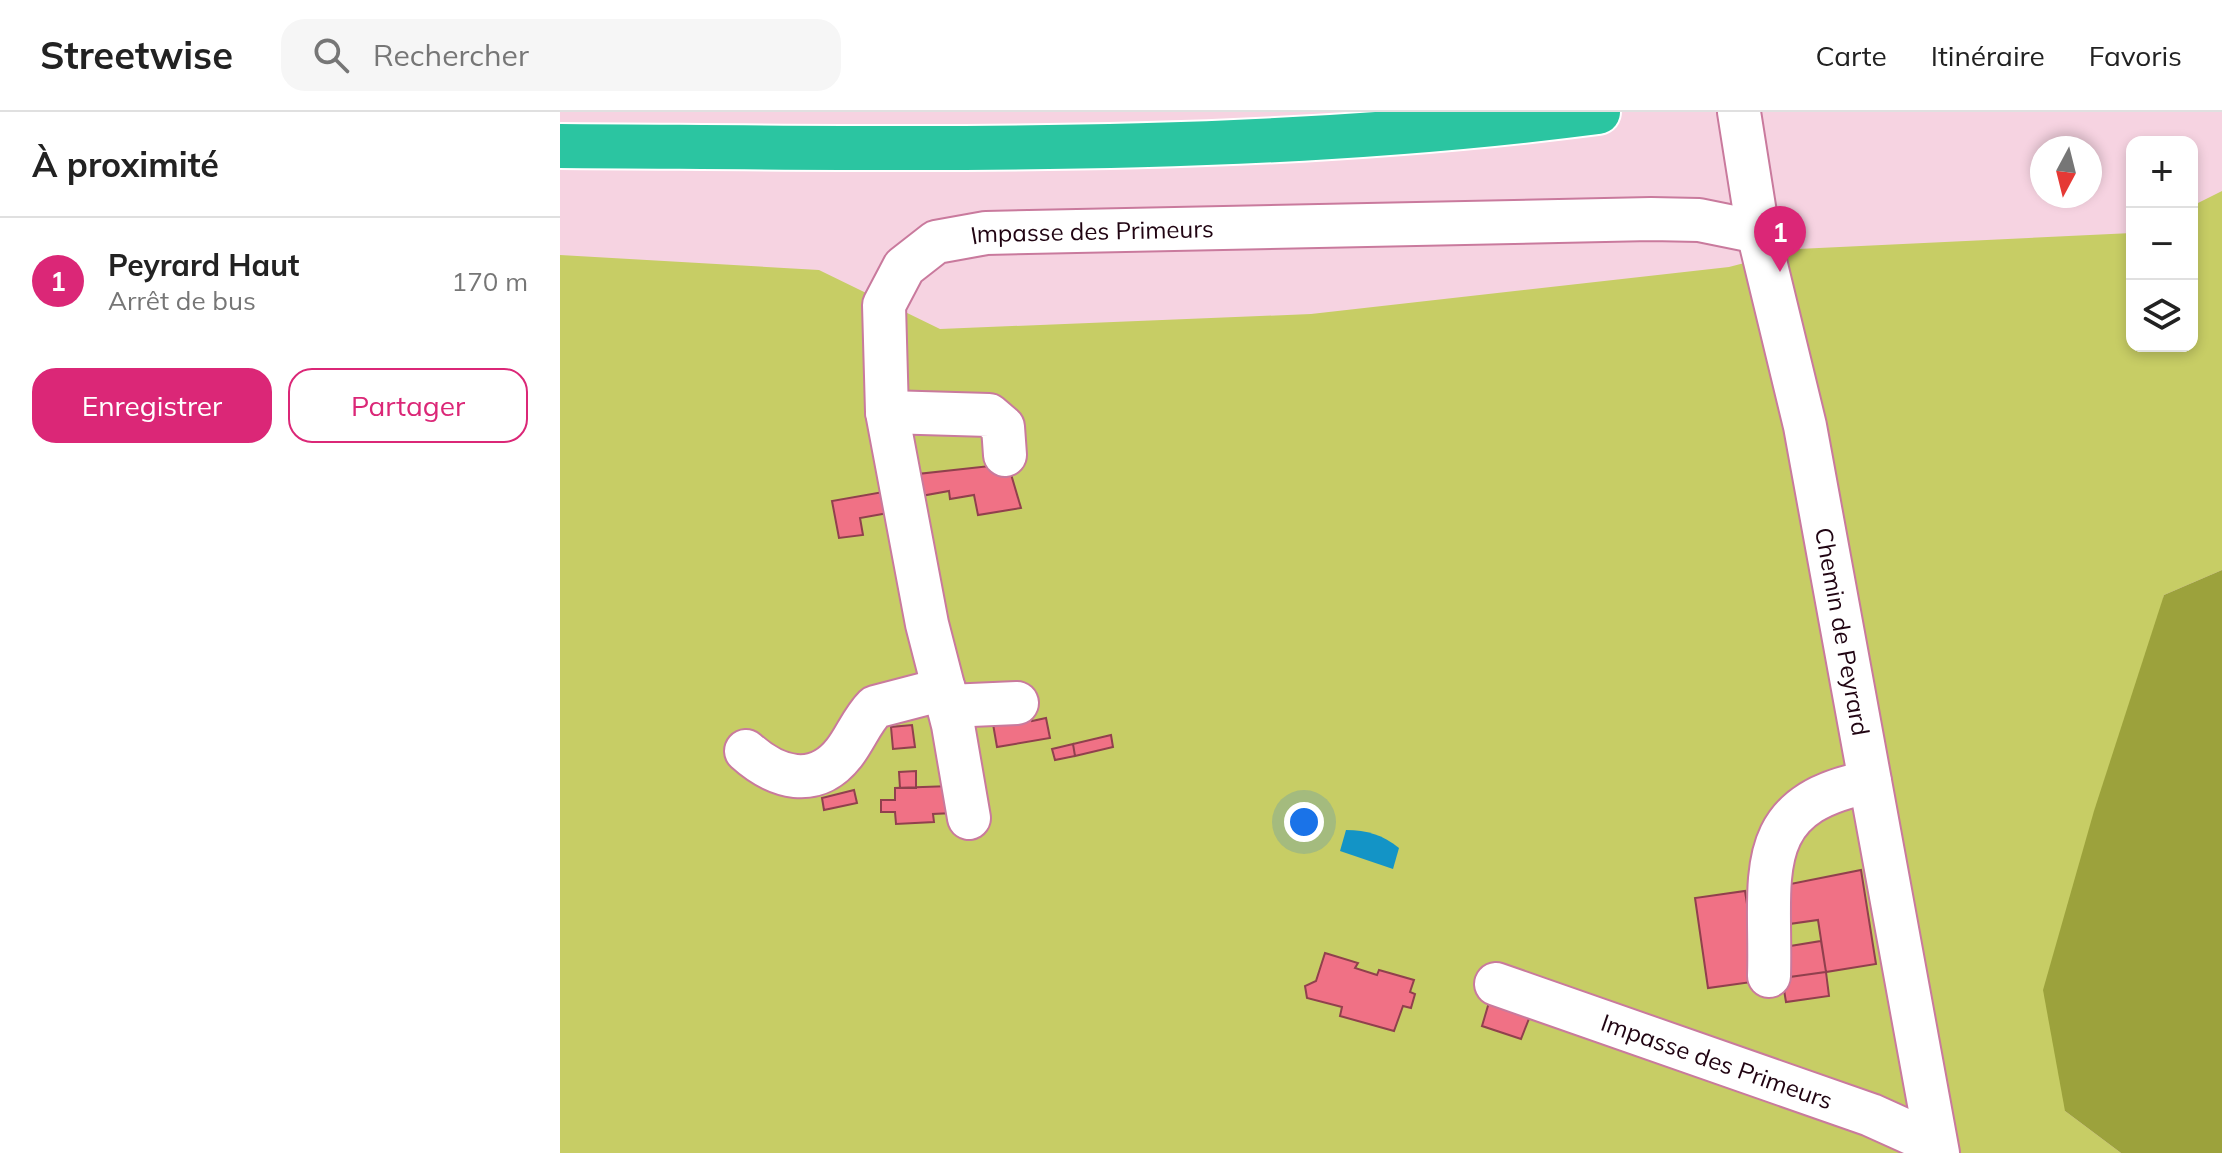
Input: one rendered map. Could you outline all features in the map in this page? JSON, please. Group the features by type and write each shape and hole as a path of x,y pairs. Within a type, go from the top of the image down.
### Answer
{"highway":[{"path":"560,146 966,150 1146,147 1286,142 1598,112"}],"street":[{"name":"Chemin de Peyrard","path":"1739,112 1755,216 1805,426 1937,1148"},
{"name":"Impasse des Primeurs","path":"969,818 948,707 927,624 887,412 884,305 904,267 936,242 986,233 1699,220 1755,216"},
{"path":"887,412 989,415 1003,427 1005,455"},
{"path":"746,751 777,774 823,771 844,753 875,707 1017,703"},
{"path":"1769,976 1772,850 1783,830 1812,799 1870,782"},
{"name":"Impasse des Primeurs","path":"1496,984 1588,1034 1871,1115 1937,1148"}],"green space":[{"path":"2222,191 2222,570 2164,595 2065,1111 2121,1153 560,1153 560,255 819,270 940,329 1311,314 1729,267 1798,249 2126,233 2126,352 2198,352 2198,203"},
{"path":"2222,570 2222,1153 2121,1153 2065,1111 2043,990 2094,811 2164,595"}],"water":[{"path":"1346,830 1374,834 1399,848 1393,869 1340,851"}],"building":[{"path":"1008,464 1021,508 978,515 974,495 950,499 949,491 921,496 918,474"},
{"path":"883,492 899,511 860,518 863,535 839,538 832,501"},
{"path":"1031,718 1032,721 1046,718 1050,738 997,747 993,724"},
{"path":"912,725 915,747 893,749 891,727"},
{"path":"1111,735 1113,747 1075,756 1073,744"},
{"path":"1073,744 1075,756 1055,760 1052,749"},
{"path":"916,771 916,788 900,788 899,772"},
{"path":"951,786 953,813 933,814 934,822 896,824 895,812 881,812 881,800 895,800 895,788"},
{"path":"854,790 857,803 824,810 822,798"},
{"path":"1861,870 1876,964 1826,972 1818,920 1782,925 1776,887"},
{"path":"1745,891 1759,981 1708,988 1695,898"},
{"path":"1821,941 1826,972 1782,978 1778,948"},
{"path":"1325,953 1358,963 1355,968 1377,975 1379,970 1414,980 1410,992 1415,994 1411,1008 1403,1006 1394,1031 1340,1016 1342,1007 1307,998 1305,986 1316,981"},
{"path":"1826,972 1829,996 1786,1002 1782,978"},
{"path":"1490,999 1534,1006 1521,1039 1482,1026"}],"place":[{"name":"Peyrard Haut","path":"1780,272"}]}
